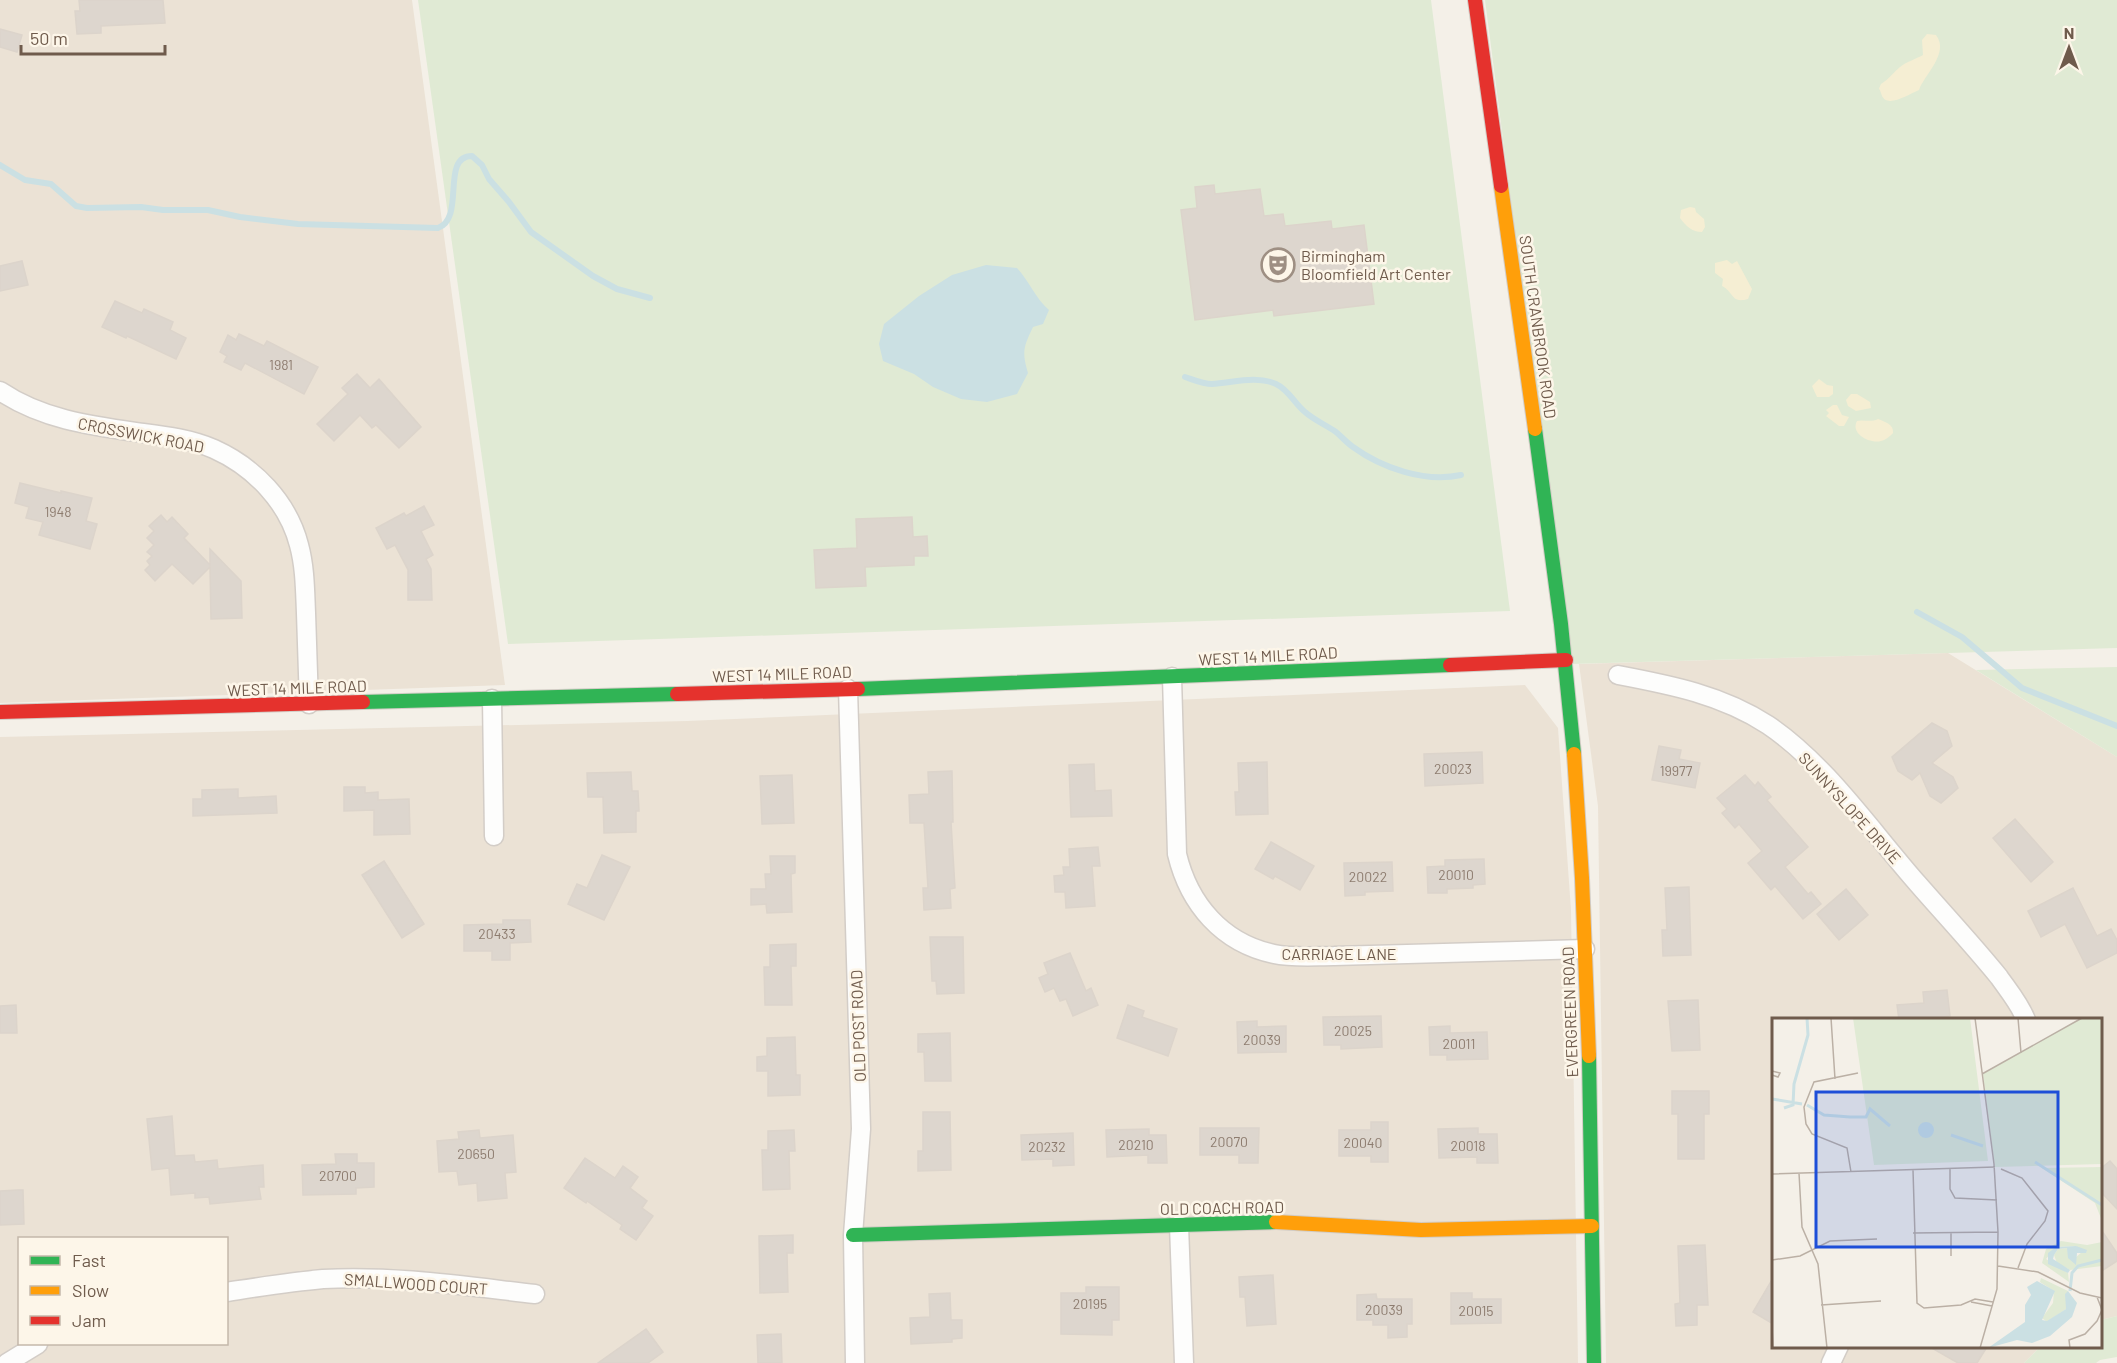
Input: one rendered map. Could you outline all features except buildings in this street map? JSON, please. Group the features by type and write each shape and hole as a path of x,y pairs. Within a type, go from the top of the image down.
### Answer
{"street":[{"name":"SOUTH CRANBROOK ROAD","path":"1475,0 1566,660"},
{"name":"CROSSWICK ROAD","path":"0,391 27,406 72,422 187,440 231,458 261,481 281,505 299,544 304,580 309,704"},
{"name":"WEST 14 MILE ROAD","path":"0,712 848,689 1566,660"},
{"name":"EVERGREEN ROAD","path":"1566,660 1579,823 1585,949 1594,1363"},
{"name":"SUNNYSLOPE DRIVE","path":"1618,675 1670,685 1722,700 1768,725 1788,740 1844,797 1887,850 1982,956 2025,1018"},
{"name":"CARRIAGE LANE","path":"1172,677 1177,854 1181,872 1199,905 1222,930 1253,947 1274,954 1293,956 1585,949"},
{"name":"OLD POST ROAD","path":"848,689 861,1110 853,1235 855,1363"},
{"path":"492,699 494,836"},
{"name":"OLD COACH ROAD","path":"853,1235 1281,1222 1421,1230 1592,1226"},
{"path":"1179,1225 1184,1363"},
{"name":"SMALLWOOD COURT","path":"228,1292 289,1282 363,1279 429,1282 535,1294"},
{"path":"7,1363 37,1345"},
{"path":"1831,1363 1838,1348"}],"shaded area":[{"path":"0,0 412,0 505,685 0,703"},
{"path":"986,265 1017,268 1049,310 1043,324 1033,327 1027,340 1024,355 1028,373 1017,394 987,402 961,399 933,387 914,374 883,361 879,344 884,324 919,296 952,275"},
{"path":"1948,653 2117,757 2117,1316 2102,1320 2102,1018 1772,1018 1772,1348 2039,1348 2024,1363 1606,1363 1598,806 1579,664"},
{"path":"1525,685 1558,728 1571,910 1578,1363 0,1363 0,737 687,721"}],"green space":[{"path":"418,0 1431,0 1510,611 508,644"},
{"path":"1485,0 2117,0 2117,648 1571,664"},
{"path":"2117,667 2117,757 1976,670"},
{"path":"2117,1316 2117,1357 2096,1363 2024,1363 2039,1348 2102,1348 2102,1320"}],"sand":[{"path":"1927,34 1936,35 1940,49 1935,64 1919,90 1897,100 1883,98 1879,88 1881,84 1902,65 1923,55 1922,40"},
{"path":"1695,208 1704,219 1705,227 1702,232 1690,228 1680,218 1681,210"},
{"path":"1727,260 1732,264 1737,261 1752,289 1748,299 1735,299 1722,286 1723,279 1715,273 1715,263"},
{"path":"1819,379 1833,386 1833,394 1829,397 1817,397 1812,386"},
{"path":"1851,394 1857,394 1870,402 1871,408 1856,411 1848,406 1846,400"},
{"path":"1837,405 1842,415 1849,417 1844,426 1839,426 1826,416 1829,413 1826,410"},
{"path":"1878,419 1892,427 1893,433 1888,438 1877,442 1872,441 1862,437 1856,430 1857,421"}],"waterway":[{"path":"0,165 25,180 51,184 76,206 87,208 141,207 163,210 208,210 240,217 298,224 438,228 446,222 451,213 457,166 463,159 472,156 482,165 489,179 531,232 593,276 617,289 650,298"},
{"path":"1185,377 1209,384 1252,380 1268,381 1284,390 1309,415 1336,432 1364,455 1404,472 1433,477 1461,475"},
{"path":"1917,612 1962,637 2022,688 2117,726"}],"traffic: fast":[{"path":"1535,429 1561,624 1574,754"},
{"path":"858,689 1450,665"},
{"path":"363,702 677,694"},
{"path":"1589,1056 1594,1363"},
{"path":"853,1235 1276,1222"}],"traffic: slow":[{"path":"1501,186 1535,429"},
{"path":"1574,754 1582,878 1589,1056"},
{"path":"1276,1222 1421,1230 1592,1226"}],"traffic: jam":[{"path":"1475,0 1501,186"},
{"path":"1450,665 1566,660"},
{"path":"677,694 858,689"},
{"path":"0,712 363,702"}],"place":[{"name":"Birmingham Bloomfield Art Center","path":"1278,265"}]}
